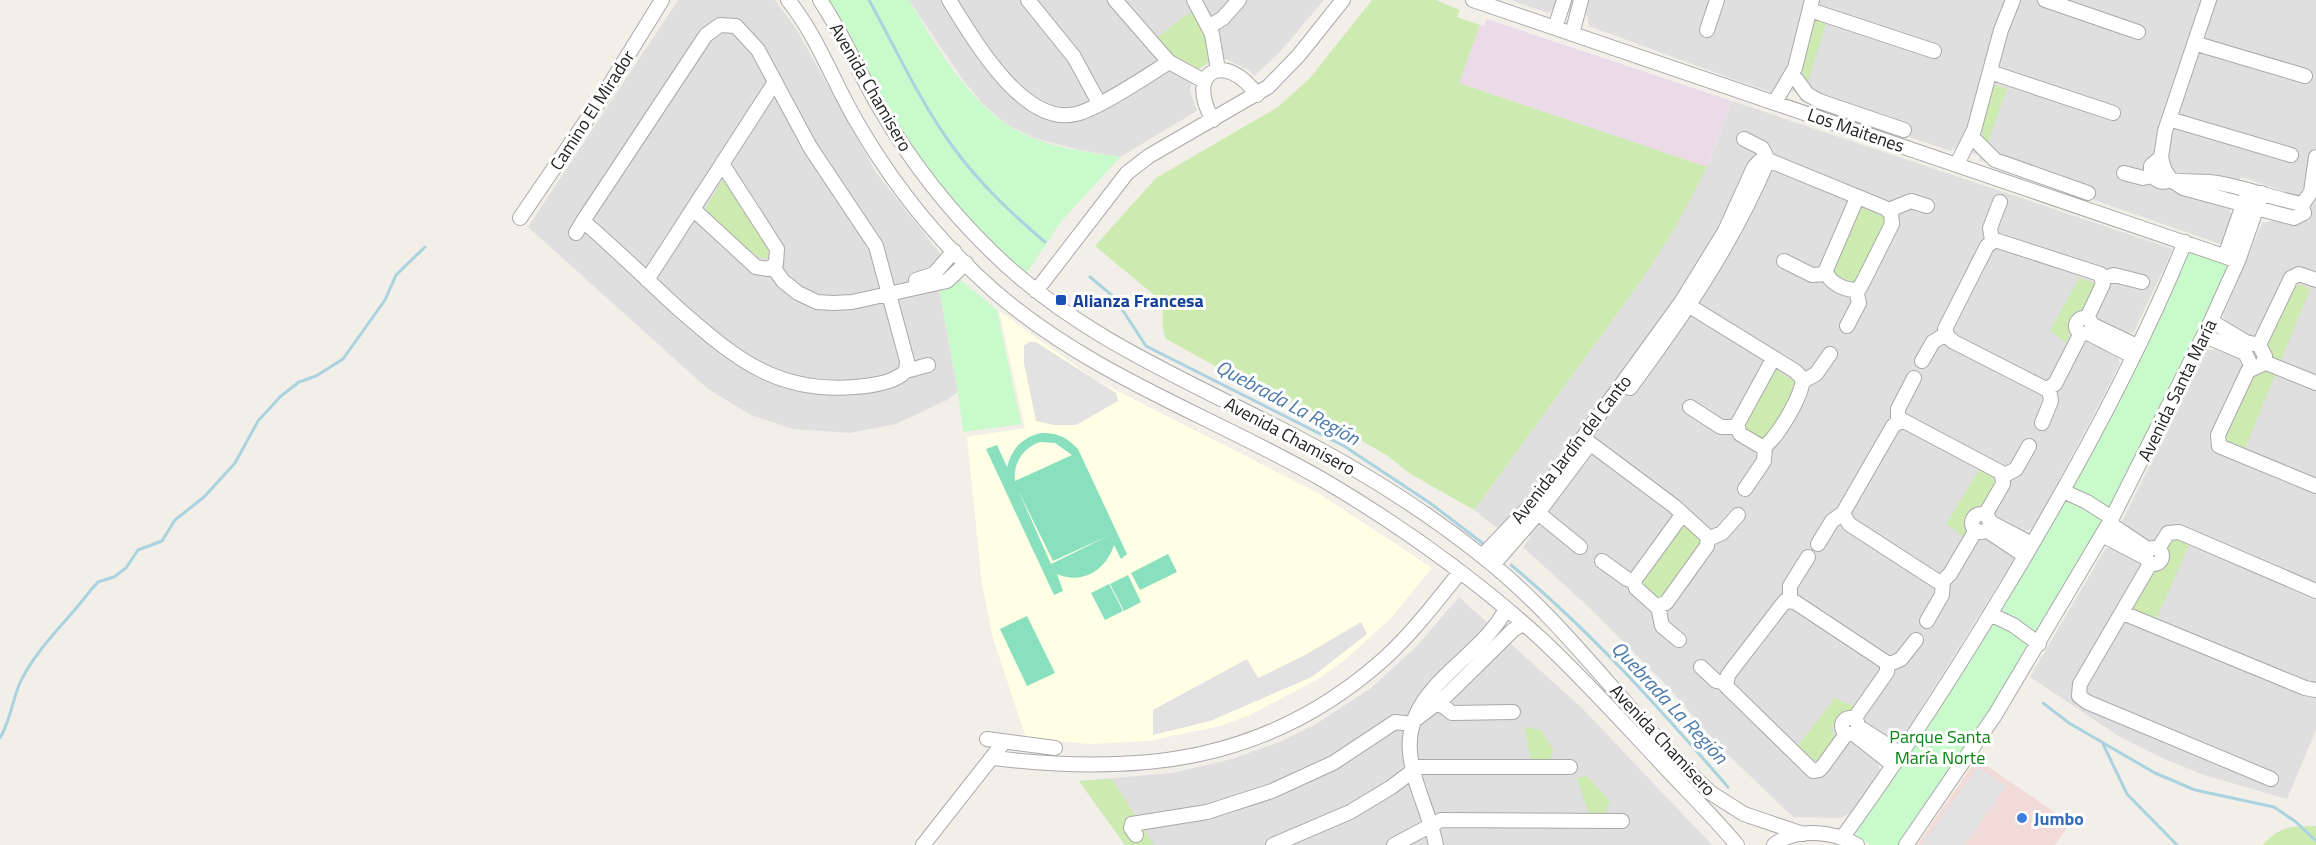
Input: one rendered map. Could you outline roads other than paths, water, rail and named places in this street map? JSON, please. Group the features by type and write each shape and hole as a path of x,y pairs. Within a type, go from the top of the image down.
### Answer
{"street":[{"name":"Camino El Mirador","path":"520,219 592,112 662,0"},
{"name":"Avenida Chamisero","path":"788,0 807,28 844,100 881,162 914,206 970,267 1014,306 1084,357 1136,387 1317,477 1391,522 1460,572 1556,653 1737,845"},
{"name":"Avenida Chamisero","path":"820,0 902,145 944,201 993,254 1036,291 1070,317 1118,347 1293,435 1357,471 1417,509 1488,561 1540,606 1711,793 1744,814 1803,834"},
{"path":"950,0 989,58 1022,97 1037,109 1056,116 1070,116 1083,112 1169,62"},
{"path":"1028,0 1074,57 1099,103"},
{"path":"1115,0 1169,62 1204,81"},
{"path":"1194,0 1209,27 1218,70"},
{"path":"1209,27 1223,18 1239,0"},
{"path":"1036,291 1127,173 1149,156 1257,95 1289,67 1343,0"},
{"name":"Los Maitenes","path":"1473,0 2232,258"},
{"path":"1555,28 1564,0"},
{"path":"1572,34 1581,0"},
{"path":"1707,30 1717,0"},
{"path":"1964,167 1975,136 2001,30 2013,0"},
{"path":"2045,0 2138,32"},
{"path":"2209,0 2197,44 2169,119 2161,157 2164,169 2171,180 2183,188 2294,219 2301,218 2308,212 2316,157"},
{"path":"1791,108 1811,5 1934,51"},
{"path":"906,371 907,361 876,246 820,164 776,82 744,32 728,25 712,28 580,227 647,280 727,351 755,369 776,378 810,387 846,388 882,383 906,371 928,365"},
{"path":"2197,44 2305,76"},
{"path":"1214,120 1203,101 1204,81 1218,70 1238,73 1257,95"},
{"path":"1990,72 2113,113"},
{"path":"1775,102 1796,74"},
{"path":"1796,74 1807,94 1819,101 1904,130"},
{"path":"647,280 776,82"},
{"path":"2169,119 2291,155"},
{"path":"1975,136 1995,160 2088,193"},
{"path":"1744,139 1762,148 1768,160 1888,210 1911,201 1927,206"},
{"path":"2152,176 2151,166 2161,157"},
{"name":"Avenida Jardín del Canto","path":"1488,561 1534,510 1686,304 1729,233 1754,167 1761,160 1768,160"},
{"path":"693,209 756,267 765,270 773,267 778,259 777,249 723,165"},
{"path":"2124,173 2143,178 2152,176 2161,182 2171,180 2217,183 2255,191 2308,212"},
{"name":"Avenida Santa María","path":"1906,845 1948,787 2039,644 2108,526 2205,336 2255,191"},
{"path":"1856,290 1831,281 1826,274 1826,267 1857,198"},
{"path":"1946,334 1947,324 1992,240 1990,228 2000,202"},
{"path":"1856,290 1864,280 1892,224 1888,210"},
{"path":"1992,240 2002,241 2088,270 2103,278 2114,275 2142,282"},
{"path":"1842,838 1897,759 1990,614 2063,491 2135,351 2185,242"},
{"path":"890,292 900,284 934,274 954,251"},
{"path":"773,267 789,286 817,302 852,302 947,280 970,267 979,255 993,254"},
{"path":"1784,261 1812,275 1826,274"},
{"path":"2259,345 2291,278 2299,274 2316,280"},
{"path":"1946,334 1954,342 2049,389 2055,384 2087,327 2102,287 2103,278"},
{"path":"1847,326 1859,303 1856,290"},
{"path":"1686,304 1798,373 1803,381 1801,392 1771,442 1765,447 1764,461 1745,489"},
{"path":"2211,321 2246,342 2259,345 2265,356 2258,364 2218,435 2219,446 2316,486"},
{"path":"2087,327 2135,351"},
{"path":"1922,361 1933,342 1946,334"},
{"path":"2205,336 2245,352 2258,364 2316,383"},
{"path":"1803,381 1816,374 1830,354"},
{"path":"1765,447 1757,445 1740,434 1737,428 1738,419 1773,359"},
{"path":"1818,544 1833,521 1843,513 1898,421 1898,409 1914,378"},
{"path":"2042,423 2051,401 2049,389"},
{"path":"1690,407 1721,427 1737,428"},
{"path":"1898,421 1905,422 2001,472 2003,476 2002,486 1984,524 1943,581 1942,595 1927,621"},
{"path":"1586,441 1674,506 1704,532 1708,540 1707,546 1666,603 1658,606 1649,602 1636,588 1634,581"},
{"path":"2003,476 2016,470 2029,446"},
{"path":"2063,491 2098,508 2108,526 2151,555"},
{"path":"1534,510 1580,547"},
{"path":"1843,513 1849,524 1934,580 1943,581"},
{"path":"1634,581 1682,515"},
{"path":"1708,540 1722,533 1738,515"},
{"path":"1984,524 2029,550"},
{"path":"2271,779 2081,699 2078,693 2079,684 2123,613 2151,555 2168,533 2179,532 2316,591"},
{"path":"1726,684 1728,675 1776,612 1790,600 1790,586 1808,557"},
{"path":"1602,561 1627,579 1634,581"},
{"path":"993,758 1080,767 1133,765 1191,756 1252,739 1311,712 1359,680 1413,630 1460,572"},
{"path":"1701,667 1716,681 1726,684 1813,771 1819,770 1853,728 1887,672 1888,665 1884,659 1790,600"},
{"path":"1658,606 1662,626 1679,640"},
{"path":"1433,698 1493,631 1506,609"},
{"path":"2123,613 2305,688 2316,690"},
{"path":"1990,614 2013,625 2039,644"},
{"path":"1436,845 1414,770 1409,744 1419,706 1433,698 1523,624"},
{"path":"1888,665 1900,659 1916,640"},
{"path":"1556,653 1568,650 1572,641"},
{"path":"1433,698 1452,713 1513,712"},
{"path":"1136,835 1131,828 1132,824 1200,813 1272,791 1333,763 1395,722 1413,722"},
{"path":"1853,728 1897,759"},
{"path":"987,739 1055,748"},
{"path":"923,845 1004,742"},
{"path":"1273,845 1350,812 1390,789 1414,770 1426,767 1570,767"},
{"path":"1394,845 1441,820 1622,821"},
{"path":"1774,845 1782,839 1803,834 1842,838 1857,845"}],"waterway":[{"name":"Quebrada La Región","path":"869,0 919,94 953,147 996,198 1045,242"},
{"path":"0,738 26,672 42,648 90,591 98,582 114,577 126,568 138,550 162,541 175,520 204,497 235,463 258,421 281,396 299,382 316,376 343,359 385,300 396,275 425,247"},
{"name":"Quebrada La Región","path":"1090,277 1114,297 1146,346 1344,446 1430,503 1485,545"},
{"name":"Quebrada La Región","path":"1511,565 1541,590 1597,644 1651,700 1728,787"},
{"path":"2043,703 2069,723 2155,773 2195,790 2274,807 2296,822 2316,841"},
{"path":"2103,744 2127,794 2177,845"}],"place":[{"name":"Alianza Francesa","path":"1061,300"},
{"name":"Jumbo","path":"2022,818"}],"park label":[{"name":"Parque Santa María Norte","path":"1940,746"}]}
